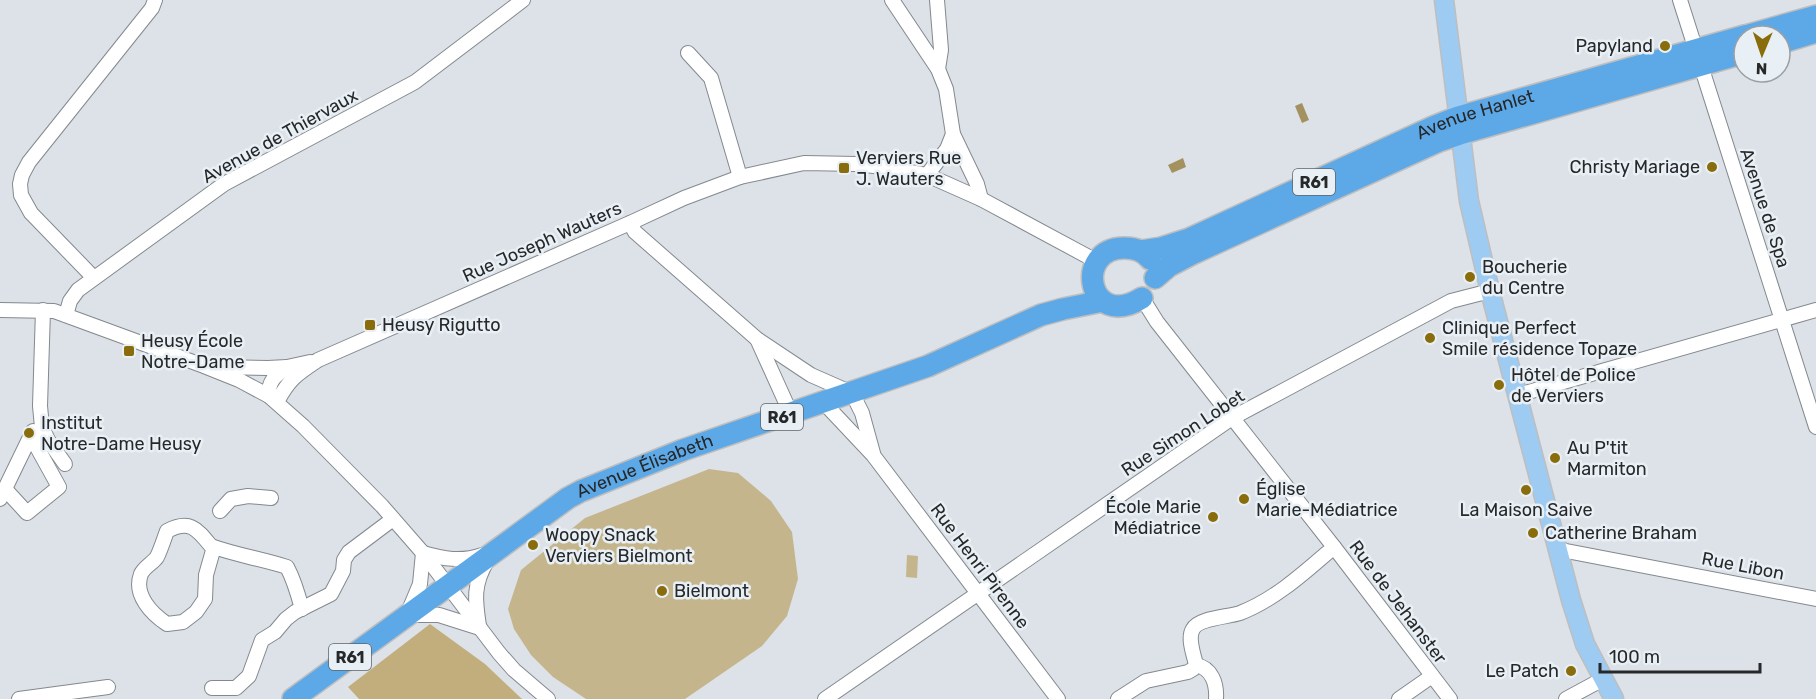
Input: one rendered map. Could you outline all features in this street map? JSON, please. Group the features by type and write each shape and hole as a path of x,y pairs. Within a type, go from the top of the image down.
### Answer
{"highway":[{"name":"Avenue Hanlet","path":"1788,24 1816,16"},
{"path":"1792,39 1816,32"},
{"name":"Avenue Hanlet","path":"1141,250 1161,248 1189,239 1433,127 1459,125 1698,58 1732,42"},
{"name":"Avenue Hanlet","path":"1698,58 1732,54"},
{"name":"R61","path":"1155,278 1169,266 1192,254 1439,141 1459,125"},
{"name":"R61","path":"1095,269 1112,250 1121,248 1141,250"},
{"path":"1141,250 1149,256 1153,264 1155,278"},
{"path":"1095,269 1092,285 1103,301"},
{"name":"Avenue Élisabeth","path":"293,699 493,552 581,491 683,450 928,366 1041,315 1063,300 1095,269"},
{"name":"R61","path":"1103,301 1124,306 1142,298"},
{"name":"Avenue Élisabeth","path":"1041,315 1103,301"}],"main road":[{"path":"1444,0 1469,201 1490,291 1556,549 1585,644 1614,699"},
{"name":"R61","path":"1142,298 1150,290 1155,278"}],"street":[{"path":"94,278 31,213 21,195 20,184 29,162 152,8 155,0"},
{"name":"Avenue de Thiervaux","path":"66,315 70,301 94,278 224,184 415,82 524,0"},
{"path":"892,0 938,69 946,89 953,134 977,184 981,199"},
{"path":"937,0 941,50 938,69"},
{"name":"Avenue de Spa","path":"1680,0 1816,427"},
{"path":"688,53 711,78 740,177"},
{"path":"927,175 947,149 953,134"},
{"name":"Rue Joseph Wauters","path":"318,360 684,198 740,177 804,163 891,168 927,175 981,199 1095,269"},
{"path":"630,223 635,232 757,339 811,375 852,393"},
{"name":"Rue Simon Lobet","path":"825,699 1232,418 1451,301 1490,291"},
{"name":"Rue de Jehanster","path":"1142,298 1157,322 1450,699"},
{"path":"0,310 54,311 204,366 273,399 303,426 391,517 423,553 514,670 548,699"},
{"path":"43,310 40,362 42,427 64,464"},
{"path":"1518,396 1816,310"},
{"path":"757,339 790,414"},
{"path":"204,366 268,368 287,367 318,360"},
{"path":"273,399 294,375 318,360"},
{"path":"273,399 268,389 270,382 287,367"},
{"name":"Rue Henri Pirenne","path":"852,393 862,413 873,456"},
{"name":"Rue Henri Pirenne","path":"824,403 873,456 1058,699"},
{"path":"32,434 33,440 59,487 27,513 3,486 41,415"},
{"path":"220,511 231,499 248,496 271,498"},
{"path":"212,688 236,688 249,676 262,640 274,632 286,619 331,594 343,571 344,560 355,547 391,517"},
{"path":"214,547 206,575 205,599 196,612 183,622 167,624 155,616 144,602 139,584 142,572 156,558 167,531 178,525 190,525 211,546 287,567 296,583 296,593 302,609"},
{"path":"1196,665 1191,642 1194,626 1238,613 1261,603 1334,548"},
{"name":"Rue Libon","path":"1556,549 1816,599"},
{"path":"423,553 441,559 457,560 472,559 493,552"},
{"path":"480,628 475,603 476,590 479,575 493,552"},
{"path":"423,553 420,584 407,615 439,615 480,628"},
{"path":"1118,699 1140,683 1188,672 1196,665"},
{"path":"1196,665 1207,669 1212,674 1216,699"},
{"path":"1399,699 1432,676"},
{"path":"1566,699 1603,679"},
{"path":"19,699 108,687"}],"shaded area":[{"path":"1302,103 1309,120 1302,123 1295,106"},
{"path":"1183,158 1186,167 1172,173 1168,165"},
{"path":"709,469 738,473 771,501 792,532 798,579 787,616 762,646 685,699 586,699 553,677 531,655 514,629 508,609 521,570 585,518"},
{"path":"907,555 918,556 917,578 906,577"},
{"path":"430,624 485,664 522,699 359,699 348,687"}],"place":[{"name":"Papyland","path":"1665,46"},
{"name":"Christy Mariage","path":"1712,167"},
{"name":"Verviers Rue J. Wauters","path":"844,168"},
{"name":"Boucherie du Centre","path":"1470,277"},
{"name":"Heusy Rigutto","path":"370,325"},
{"name":"Clinique Perfect Smile résidence Topaze","path":"1430,338"},
{"name":"Heusy École Notre-Dame","path":"129,351"},
{"name":"Hôtel de Police de Verviers","path":"1499,385"},
{"name":"Institut Notre-Dame Heusy","path":"29,433"},
{"name":"Au P'tit Marmiton","path":"1555,458"},
{"name":"La Maison Saive","path":"1526,490"},
{"name":"Église Marie-Médiatrice","path":"1244,499"},
{"name":"École Marie Médiatrice","path":"1213,517"},
{"name":"Catherine Braham","path":"1533,533"},
{"name":"Woopy Snack Verviers Bielmont","path":"533,545"},
{"name":"Bielmont","path":"662,591"},
{"name":"Le Patch","path":"1571,671"}]}
